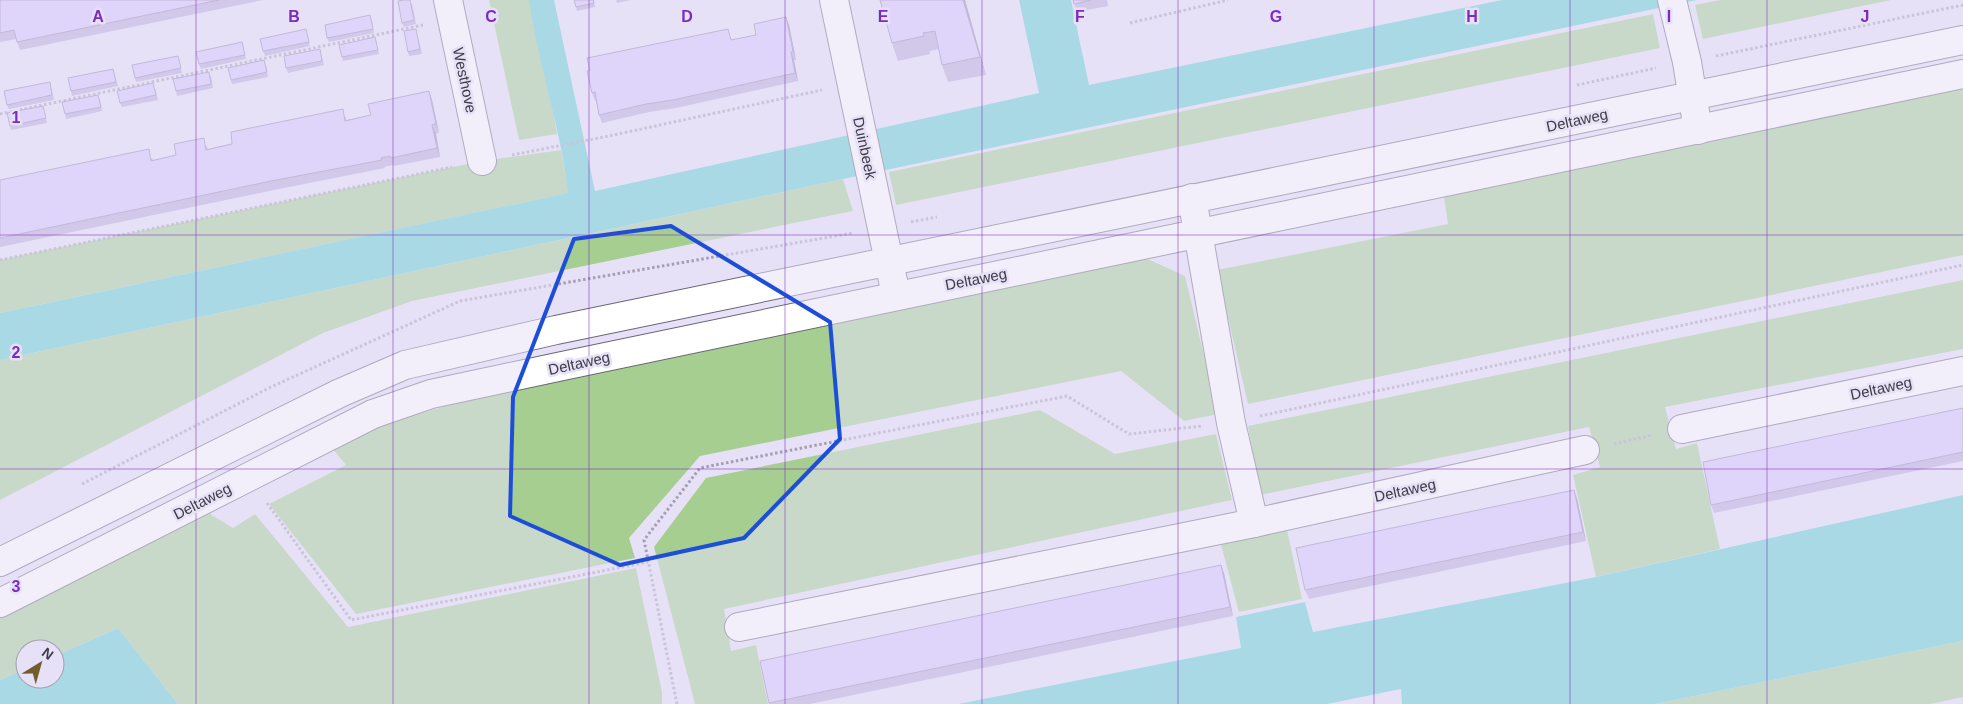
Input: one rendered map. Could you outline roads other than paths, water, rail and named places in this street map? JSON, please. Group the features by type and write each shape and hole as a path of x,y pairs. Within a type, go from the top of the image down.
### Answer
{"street":[{"name":"Duinbeek","path":"834,0 896,295"},
{"path":"1672,0 1687,62 1691,97 1698,130"},
{"name":"Westhove","path":"450,10 482,161"},
{"name":"Deltaweg","path":"0,562 340,393 405,365 566,328 889,260 1963,40"},
{"name":"Deltaweg","path":"0,603 373,414 431,394 896,295 1197,235 1963,74"},
{"path":"1192,198 1231,422 1254,523"},
{"name":"Deltaweg","path":"1682,429 1963,371"},
{"name":"Deltaweg","path":"739,627 1254,523 1585,450"}]}
